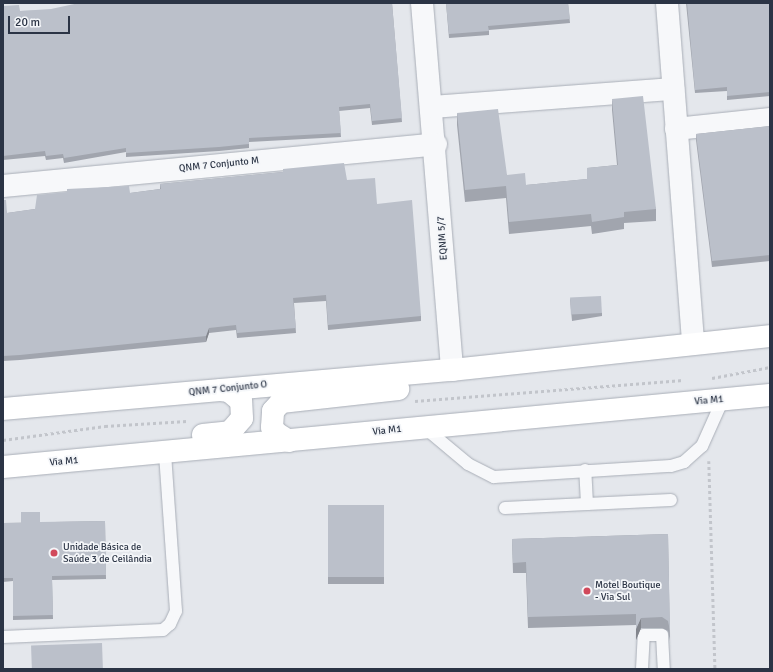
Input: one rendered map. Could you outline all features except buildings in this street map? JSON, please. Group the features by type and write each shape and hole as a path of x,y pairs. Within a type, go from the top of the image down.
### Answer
{"main road":[{"path":"452,370 518,364 693,343 770,336"},
{"path":"289,441 276,433 271,419 277,406 287,400 444,384 518,364"},
{"name":"QNM 7 Conjunto O","path":"3,409 452,370"},
{"path":"3,466 66,447 230,432 240,424 243,410 236,395 220,390"},
{"name":"Via M1","path":"3,466 289,441 770,395"}],"street":[{"name":"EQNM 5/7","path":"422,3 436,144 452,370"},
{"path":"667,3 693,343"},
{"path":"432,107 673,89"},
{"path":"676,129 770,119"},
{"name":"QNM 7 Conjunto M","path":"3,186 436,144"}],"lane":[{"path":"425,428 468,464 494,477 585,470 671,466 695,452 708,435 723,399"},
{"path":"3,637 163,630 170,624 176,611 165,452"},
{"path":"585,470 587,504"},
{"path":"505,508 671,500"},
{"path":"642,669 644,635 662,635 664,669"}],"path":[{"path":"708,435 715,669"}],"place":[{"name":"Unidade Básica de Saúde 3 de Ceilândia","path":"54,553"},
{"name":"Motel Boutique - Via Sul","path":"587,591"}]}
